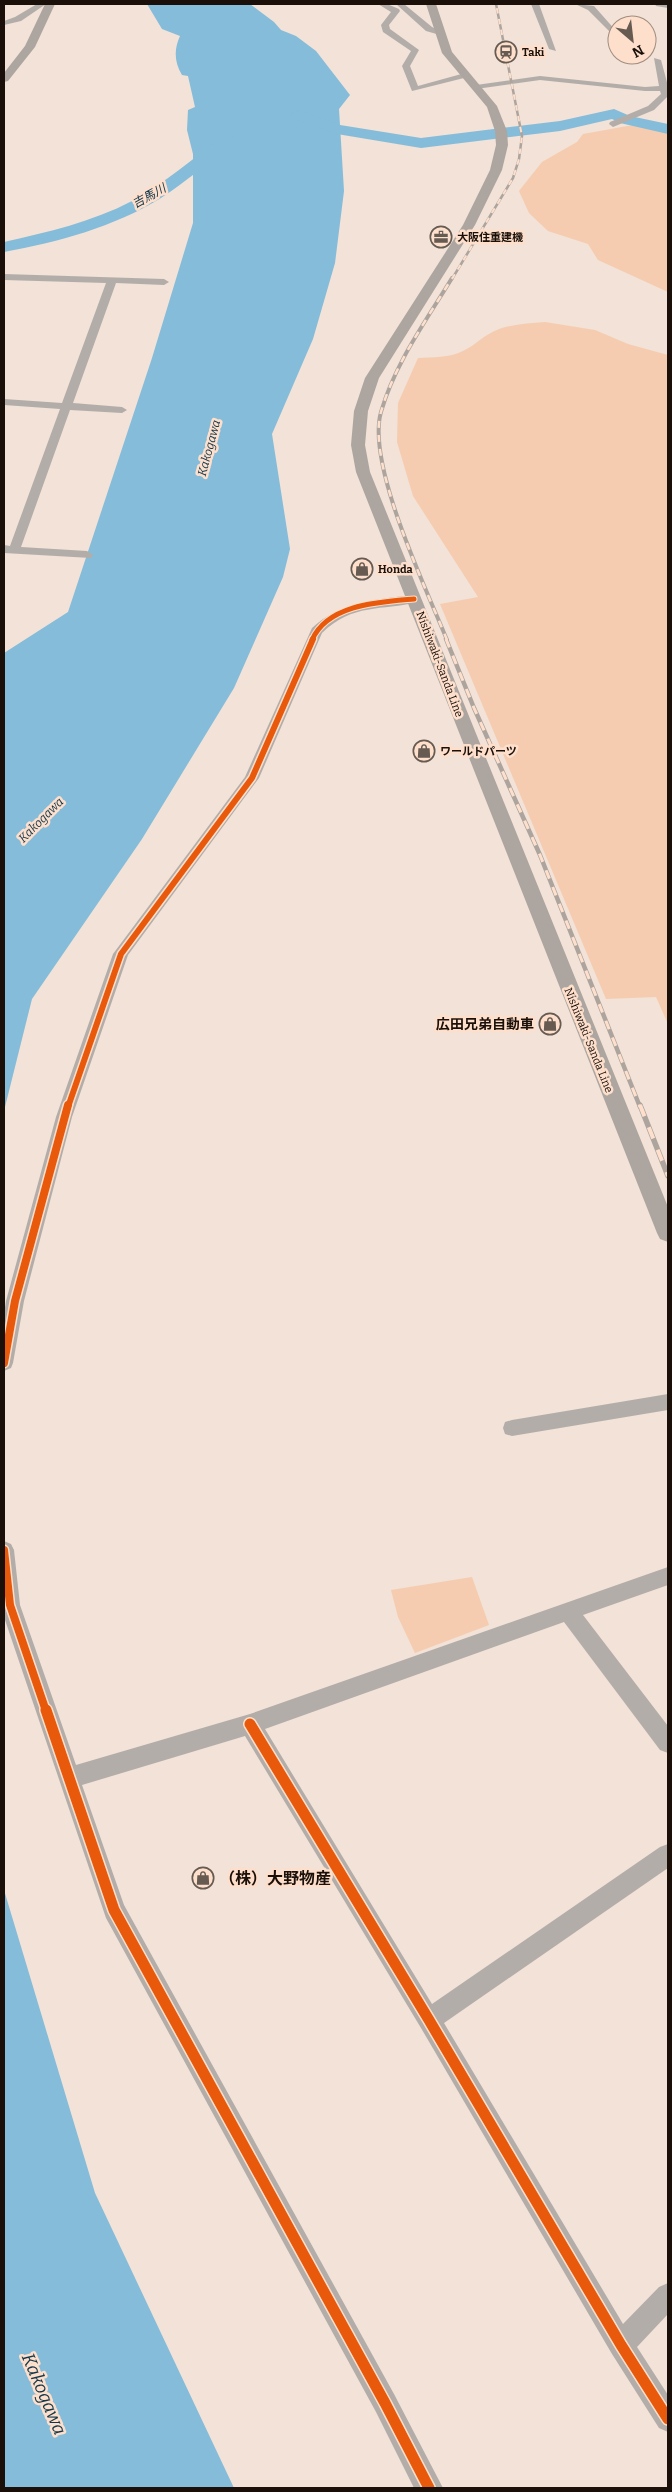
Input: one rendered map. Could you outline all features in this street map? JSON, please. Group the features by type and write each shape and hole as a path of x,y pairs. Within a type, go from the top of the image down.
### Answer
{"main road":[{"path":"4,78 30,47 50,4"},
{"name":"Nishiwaki-Sanda Line","path":"431,4 447,53 492,106 501,133 500,156 496,170 474,216 446,264 372,378 361,411 358,445 363,472 380,520 414,599 590,1045 668,1233"}],"street":[{"path":"4,23 18,19 42,4"},
{"path":"382,4 396,14 385,25 386,30 415,50 406,66 415,89 465,75"},
{"path":"400,4 429,29 440,33"},
{"path":"535,4 553,50"},
{"path":"579,4 591,8 607,26"},
{"path":"659,4 668,6"},
{"path":"657,60 668,66"},
{"path":"613,124 658,103 665,95 667,89 657,60"},
{"path":"476,87 540,78 667,89"},
{"path":"4,277 164,282"},
{"path":"86,555 9,550 67,406 112,280"},
{"path":"4,402 122,410"},
{"path":"4,1362 15,1301 64,1117 121,954 252,778 316,631 324,622 347,610 414,599"},
{"path":"512,1428 668,1402"},
{"path":"4,1550 10,1605 114,1910 385,2402 429,2488"},
{"path":"69,1778 250,1724 570,1613 668,1576"},
{"path":"570,1613 668,1743"},
{"path":"250,1724 429,2020 621,2345 668,2419"},
{"path":"429,2020 668,1855"},
{"path":"621,2345 668,2296"}],"shaded area":[{"path":"633,125 668,133 668,292 598,260 588,244 548,231 529,213 519,191 542,162 577,142 583,134"},
{"path":"545,322 595,330 628,344 668,355 668,1024 656,997 606,999 440,604 478,597 413,496 397,442 398,403 418,358 452,355 468,349 488,334 499,329"},
{"path":"472,1577 489,1625 415,1653 398,1617 391,1590"}],"water":[{"name":"Kakogawa","path":"147,4 250,4 274,22 281,30 296,36 316,51 350,95 339,109 344,191 335,263 313,339 272,434 290,549 283,577 234,688 142,839 32,999 4,1111 4,653 68,612 152,358 193,223 193,154 187,130 188,110 195,107 188,76 182,75 176,60 180,36 162,29"},
{"name":"Kakogawa","path":"4,1890 95,2193 234,2488 4,2488"}],"waterway":[{"path":"298,115 337,129 421,143 560,126 614,114 623,118"},
{"path":"626,120 668,129"},
{"name":"吉馬川","path":"4,247 63,233 120,213 165,188 229,140"}],"railway":[{"path":"452,279 513,178 519,159 522,136 496,4"},
{"path":"447,640 413,559 390,493 382,462 379,435 381,412 394,376 452,278"},
{"path":"446,639 474,708 540,855 640,1107"},
{"path":"640,1105 668,1176"}],"cycle path":[{"path":"4,1363 15,1301 64,1117 121,954 252,778 316,631 337,615 361,606 414,599"},
{"path":"4,1550 10,1605 114,1910 385,2403 429,2488"},
{"path":"250,1724 429,2020 621,2345 668,2419"}],"place":[{"name":"Taki","path":"506,52"},
{"name":"大阪住重建機","path":"441,237"},
{"name":"Honda","path":"362,569"},
{"name":"ワールドパーツ","path":"424,751"},
{"name":"広田兄弟自動車","path":"550,1024"},
{"name":"（株）大野物産","path":"203,1878"}]}
